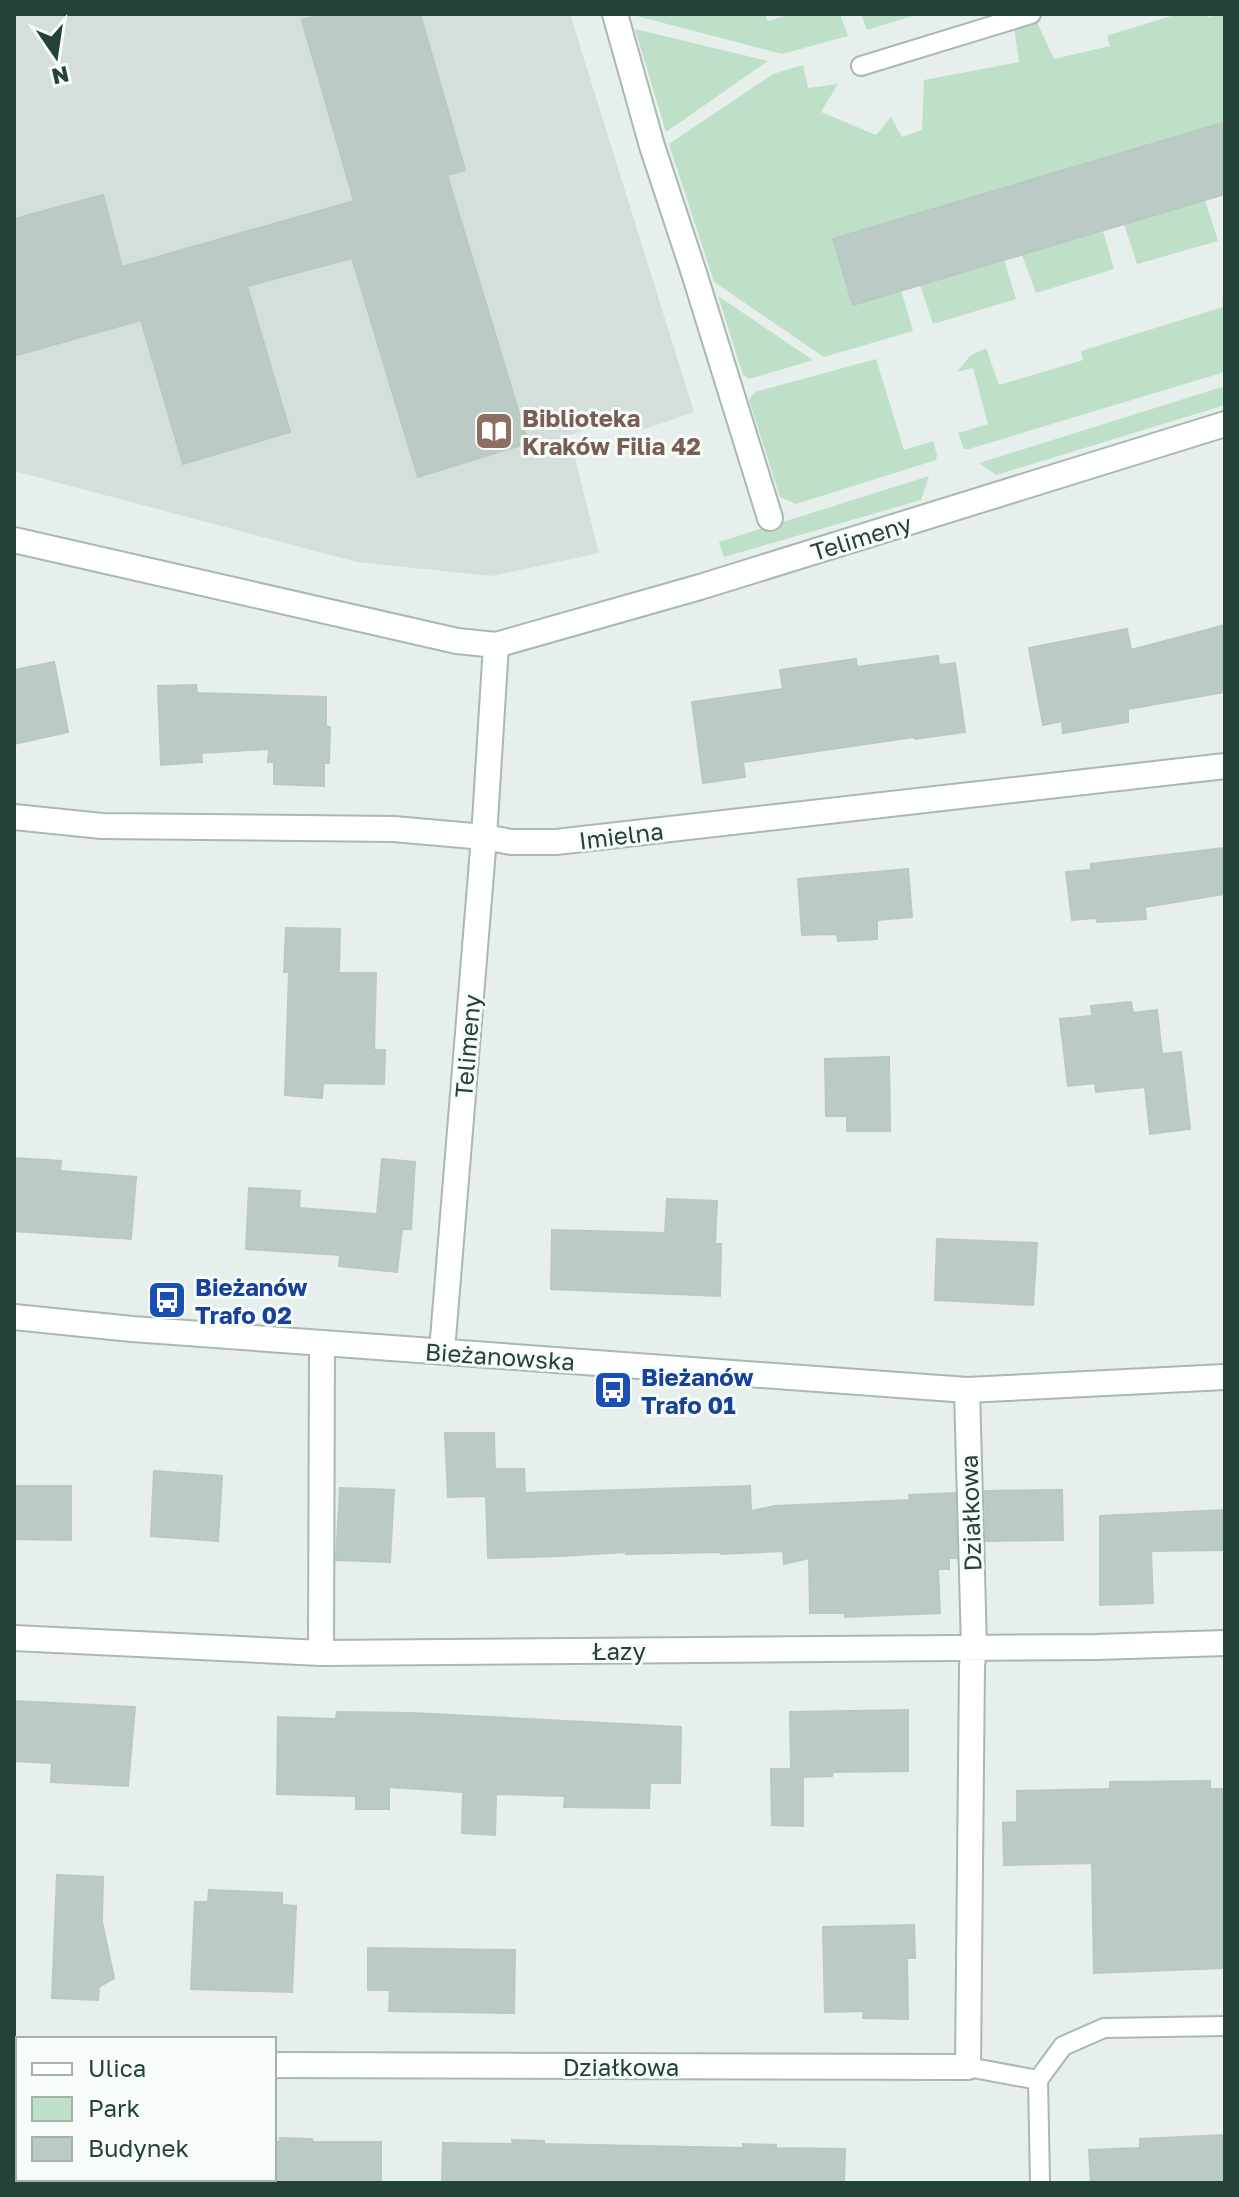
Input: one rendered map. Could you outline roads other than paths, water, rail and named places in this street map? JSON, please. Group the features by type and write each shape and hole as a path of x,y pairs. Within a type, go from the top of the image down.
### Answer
{"street":[{"path":"615,14 652,146 770,518"},
{"name":"Telimeny","path":"14,540 457,641 496,645 700,587 1225,424"},
{"name":"Telimeny","path":"442,1351 484,837 496,645"},
{"name":"Imielna","path":"14,817 102,826 394,829 511,842 556,842 1225,766"},
{"name":"Bieżanowska","path":"14,1317 132,1329 967,1390 1225,1377"},
{"path":"321,1653 322,1343"},
{"name":"Działkowa","path":"276,2065 968,2067 974,1647 967,1390"},
{"name":"Łazy","path":"14,1638 321,1653 1096,1647 1225,1643"}],"lane":[{"path":"861,66 1031,14"},
{"path":"1040,2183 1038,2080 1063,2046 1104,2028 1225,2026"},
{"name":"Działkowa","path":"968,2067 1038,2080"}],"place":[{"name":"Biblioteka Kraków Filia 42","path":"494,431"},
{"name":"Bieżanów Trafo 02","path":"167,1300"},
{"name":"Bieżanów Trafo 01","path":"613,1390"}]}
